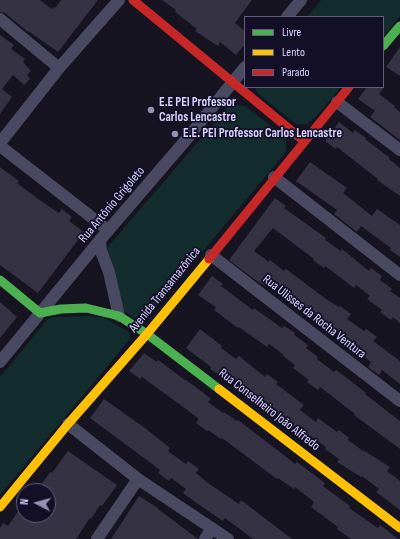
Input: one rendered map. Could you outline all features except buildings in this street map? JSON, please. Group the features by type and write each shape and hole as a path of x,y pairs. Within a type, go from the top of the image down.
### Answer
{"street":[{"path":"0,143 59,68 119,0"},
{"path":"133,0 304,141"},
{"path":"288,16 301,0"},
{"path":"0,19 59,68"},
{"path":"384,45 400,26"},
{"name":"Rua Antônio Grigoleto","path":"0,362 108,230 185,141 244,68"},
{"name":"Avenida Transamazônica","path":"0,507 68,424 147,334 348,88"},
{"path":"336,102 400,150"},
{"path":"0,146 108,230"},
{"path":"274,177 400,275"},
{"path":"100,240 101,251 109,272 119,316"},
{"name":"Rua Ulisses da Rocha Ventura","path":"211,254 400,401"},
{"path":"0,280 40,313"},
{"name":"Rua Conselheiro João Alfredo","path":"40,313 61,309 86,308 119,316 147,334 400,528"},
{"path":"68,424 138,479 228,539"},
{"path":"97,539 138,479"},
{"path":"205,539 212,528"}],"green space":[{"path":"321,0 400,0 400,16 384,36 384,16 308,16"},
{"path":"255,88 340,88 315,118 307,124 296,124 258,94"},
{"path":"235,105 245,106 282,134 286,139 286,152 142,324 123,310 105,250 227,108"},
{"path":"89,316 104,318 129,332 130,339 0,495 0,377 47,320 52,317"}],"traffic: fast":[{"path":"384,45 400,26"},
{"path":"0,280 40,313 61,309 86,308 119,316 147,334 219,389"}],"traffic: slow":[{"path":"0,507 68,424 147,334 209,259"},
{"path":"219,389 400,528"}],"traffic: jam":[{"path":"133,0 304,141"},
{"path":"209,259 348,88"}],"place":[{"name":"E.E PEI Professor Carlos Lencastre","path":"151,110"},
{"name":"E.E. PEI Professor Carlos Lencastre","path":"175,134"}]}
